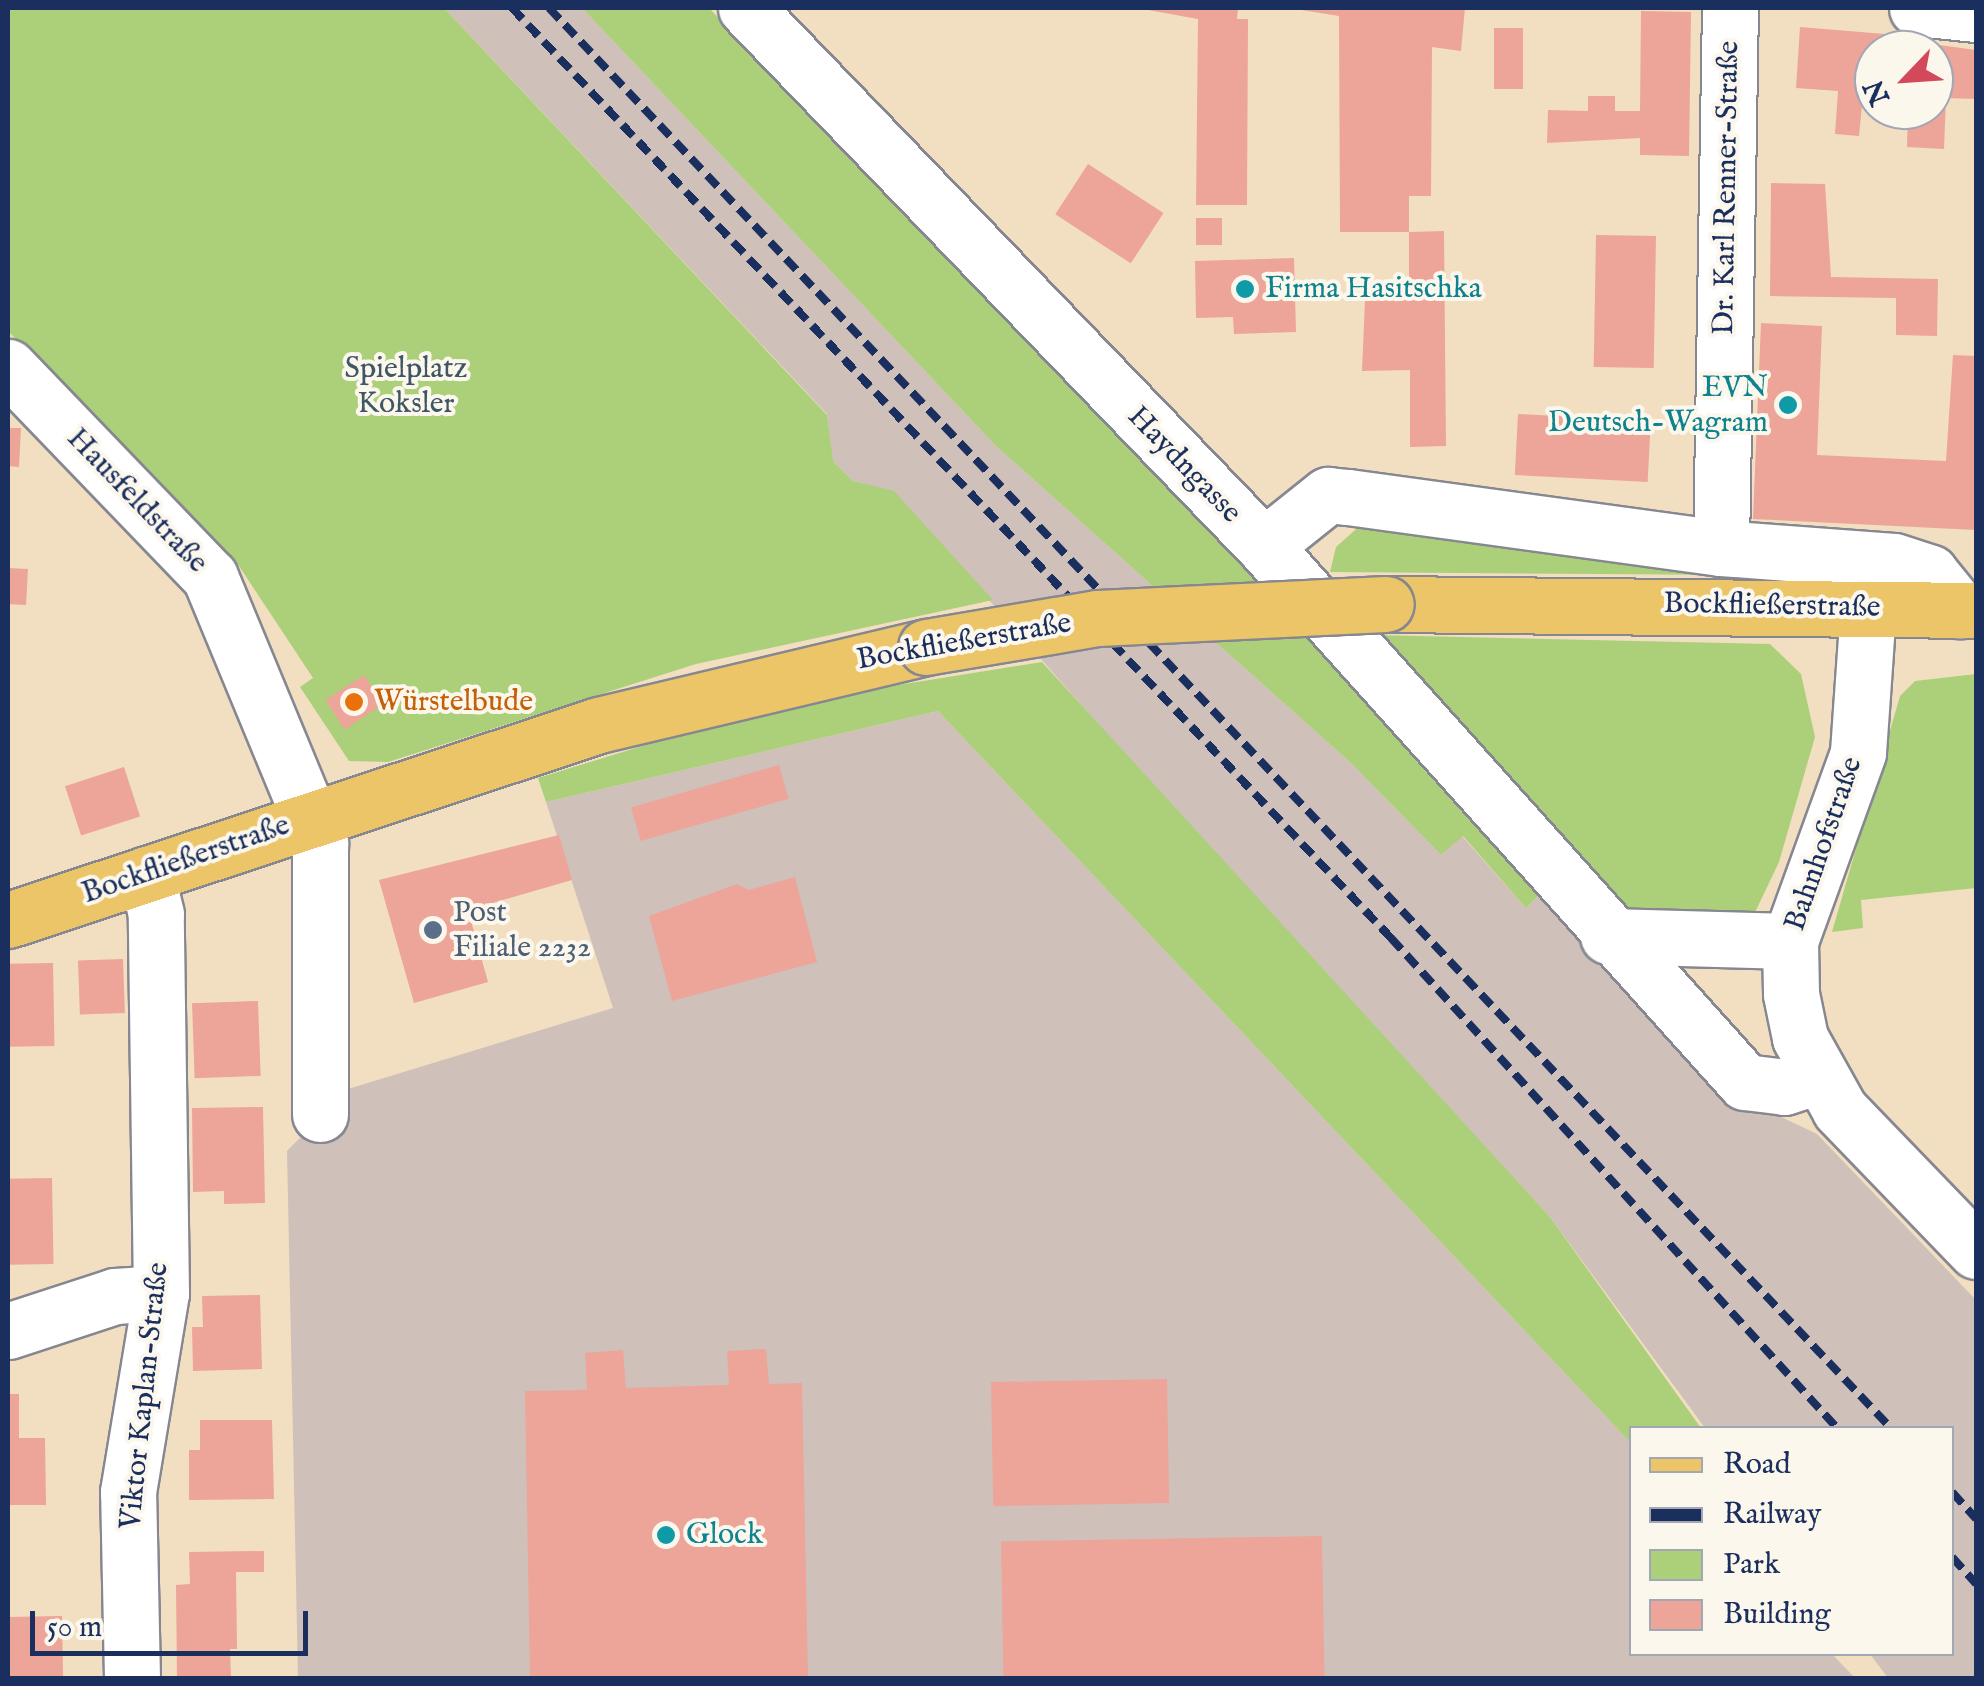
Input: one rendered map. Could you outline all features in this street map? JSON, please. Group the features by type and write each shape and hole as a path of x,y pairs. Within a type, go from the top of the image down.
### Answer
{"main road":[{"name":"Bockfließerstraße","path":"8,920 616,720 926,647 1098,618 1386,604 1968,610"}],"street":[{"name":"Haydngasse","path":"746,8 1264,546 1608,936 1744,1082 1784,1087 1818,1076"},
{"name":"Dr. Karl Renner-Straße","path":"1721,548 1730,8"},
{"path":"1917,8 1976,14"},
{"name":"Hausfeldstraße","path":"8,367 210,576 310,818 322,868 320,1114"},
{"name":"Bockfließerstraße","path":"1264,546 1328,495 1721,548 1894,561 1930,574 1968,610"},
{"name":"Bahnhofstraße","path":"1868,610 1858,753 1790,941 1800,1038 1840,1110 1976,1251"},
{"name":"Viktor Kaplan-Straße","path":"132,1678 128,1492 162,1293 156,914 146,874"},
{"path":"1608,936 1790,941"},
{"path":"8,1331 115,1296 162,1293"}],"shaded area":[{"path":"444,8 582,8 996,446 1352,764 1441,855 1462,836 1526,908 1538,896 1733,1094 1817,1134 1976,1300 1976,1678 1888,1678 1872,1656 1954,1656 1954,1426 1704,1426 1550,1217 1143,775 894,492 853,481 832,460 827,414"},
{"path":"938,711 1629,1441 1629,1656 1834,1656 1855,1678 298,1678 287,1151 348,1089 613,1008 546,802"}],"green space":[{"name":"Spielplatz Koksler","path":"8,8 444,8 827,415 833,461 853,481 894,491 993,600 696,664 388,762 349,761 300,687 313,678 235,560 8,331"},
{"path":"582,8 709,8 1318,636 1409,753 1538,896 1526,908 1463,836 1441,855 1352,764 996,446"},
{"path":"1363,523 1744,575 1330,572 1336,547"},
{"path":"1374,635 1770,644 1801,674 1815,737 1779,862 1749,925 1610,911"},
{"path":"1042,662 1550,1217 1700,1426 1629,1426 1629,1441 938,711 546,802 538,778 691,731 867,690"},
{"path":"1976,674 1976,888 1861,900 1863,928 1832,932 1900,696 1915,681"}],"building":[{"path":"1137,8 1238,8 1237,19 1248,19 1247,205 1196,205 1198,19"},
{"path":"1289,8 1465,8 1461,51 1432,47 1431,196 1409,196 1409,232 1340,232 1339,16"},
{"path":"1641,11 1691,12 1689,156 1640,155 1640,138 1547,143 1548,110 1588,111 1588,96 1615,96 1615,111 1640,111"},
{"path":"1800,27 1854,31 1854,130 1860,130 1859,136 1835,134 1838,91 1796,88"},
{"path":"1494,28 1523,28 1523,89 1494,89"},
{"path":"1954,47 1976,50 1976,99 1954,98"},
{"path":"1907,130 1945,130 1944,149 1907,147"},
{"path":"1088,164 1163,213 1131,263 1055,214"},
{"path":"1771,183 1825,184 1831,277 1938,279 1937,336 1896,335 1896,298 1770,296"},
{"path":"1196,218 1222,218 1222,245 1196,245"},
{"path":"1444,231 1446,446 1410,447 1410,370 1362,371 1365,300 1409,299 1409,232"},
{"path":"1596,235 1656,236 1654,368 1594,367"},
{"name":"Firma Hasitschka","path":"1294,258 1296,332 1234,334 1233,317 1196,318 1195,261"},
{"name":"EVN Deutsch-Wagram","path":"1761,323 1822,326 1817,455 1946,461 1953,355 1976,356 1976,530 1753,519"},
{"path":"1518,414 1651,421 1648,482 1515,475"},
{"path":"8,428 21,428 19,467 8,466"},
{"path":"8,568 28,569 26,605 8,604"},
{"name":"Würstelbude","path":"364,675 383,704 344,729 325,700"},
{"path":"779,765 789,799 641,841 631,807"},
{"path":"124,767 140,816 81,836 65,786"},
{"name":"Post Filiale 2232","path":"559,835 572,880 468,910 488,982 414,1003 379,880"},
{"path":"795,877 817,962 672,1001 649,916 737,884 749,890"},
{"path":"123,959 125,1013 80,1015 78,961"},
{"path":"53,963 54,1046 9,1047 8,964"},
{"path":"258,1001 261,1076 195,1078 192,1003"},
{"path":"263,1107 265,1203 224,1204 224,1191 193,1192 192,1108"},
{"path":"52,1178 54,1264 10,1265 8,1179"},
{"path":"260,1295 262,1369 193,1371 192,1327 203,1327 202,1296"},
{"name":"Glock","path":"766,1349 769,1384 802,1383 808,1678 530,1678 525,1391 587,1390 585,1353 623,1350 626,1388 729,1385 727,1351"},
{"path":"1167,1379 1169,1503 993,1506 991,1382"},
{"path":"8,1394 19,1394 19,1438 45,1438 46,1505 8,1505"},
{"path":"200,1420 272,1420 274,1499 189,1500 189,1450 200,1450"},
{"path":"1322,1536 1324,1678 1003,1678 1001,1542"},
{"path":"264,1551 264,1572 236,1572 237,1649 230,1649 231,1678 177,1678 176,1585 190,1584 189,1552"},
{"path":"62,1616 63,1678 9,1678 8,1617"}],"railway":[{"path":"512,8 1391,938 1835,1426"},
{"path":"549,8 1889,1426"},
{"path":"1954,1494 1976,1519"},
{"path":"1954,1559 1976,1584"}],"place":[{"name":"Firma Hasitschka","path":"1245,289"},
{"name":"EVN Deutsch-Wagram","path":"1788,405"},
{"name":"Würstelbude","path":"354,702"},
{"name":"Post Filiale 2232","path":"433,930"},
{"name":"Glock","path":"666,1535"}]}
